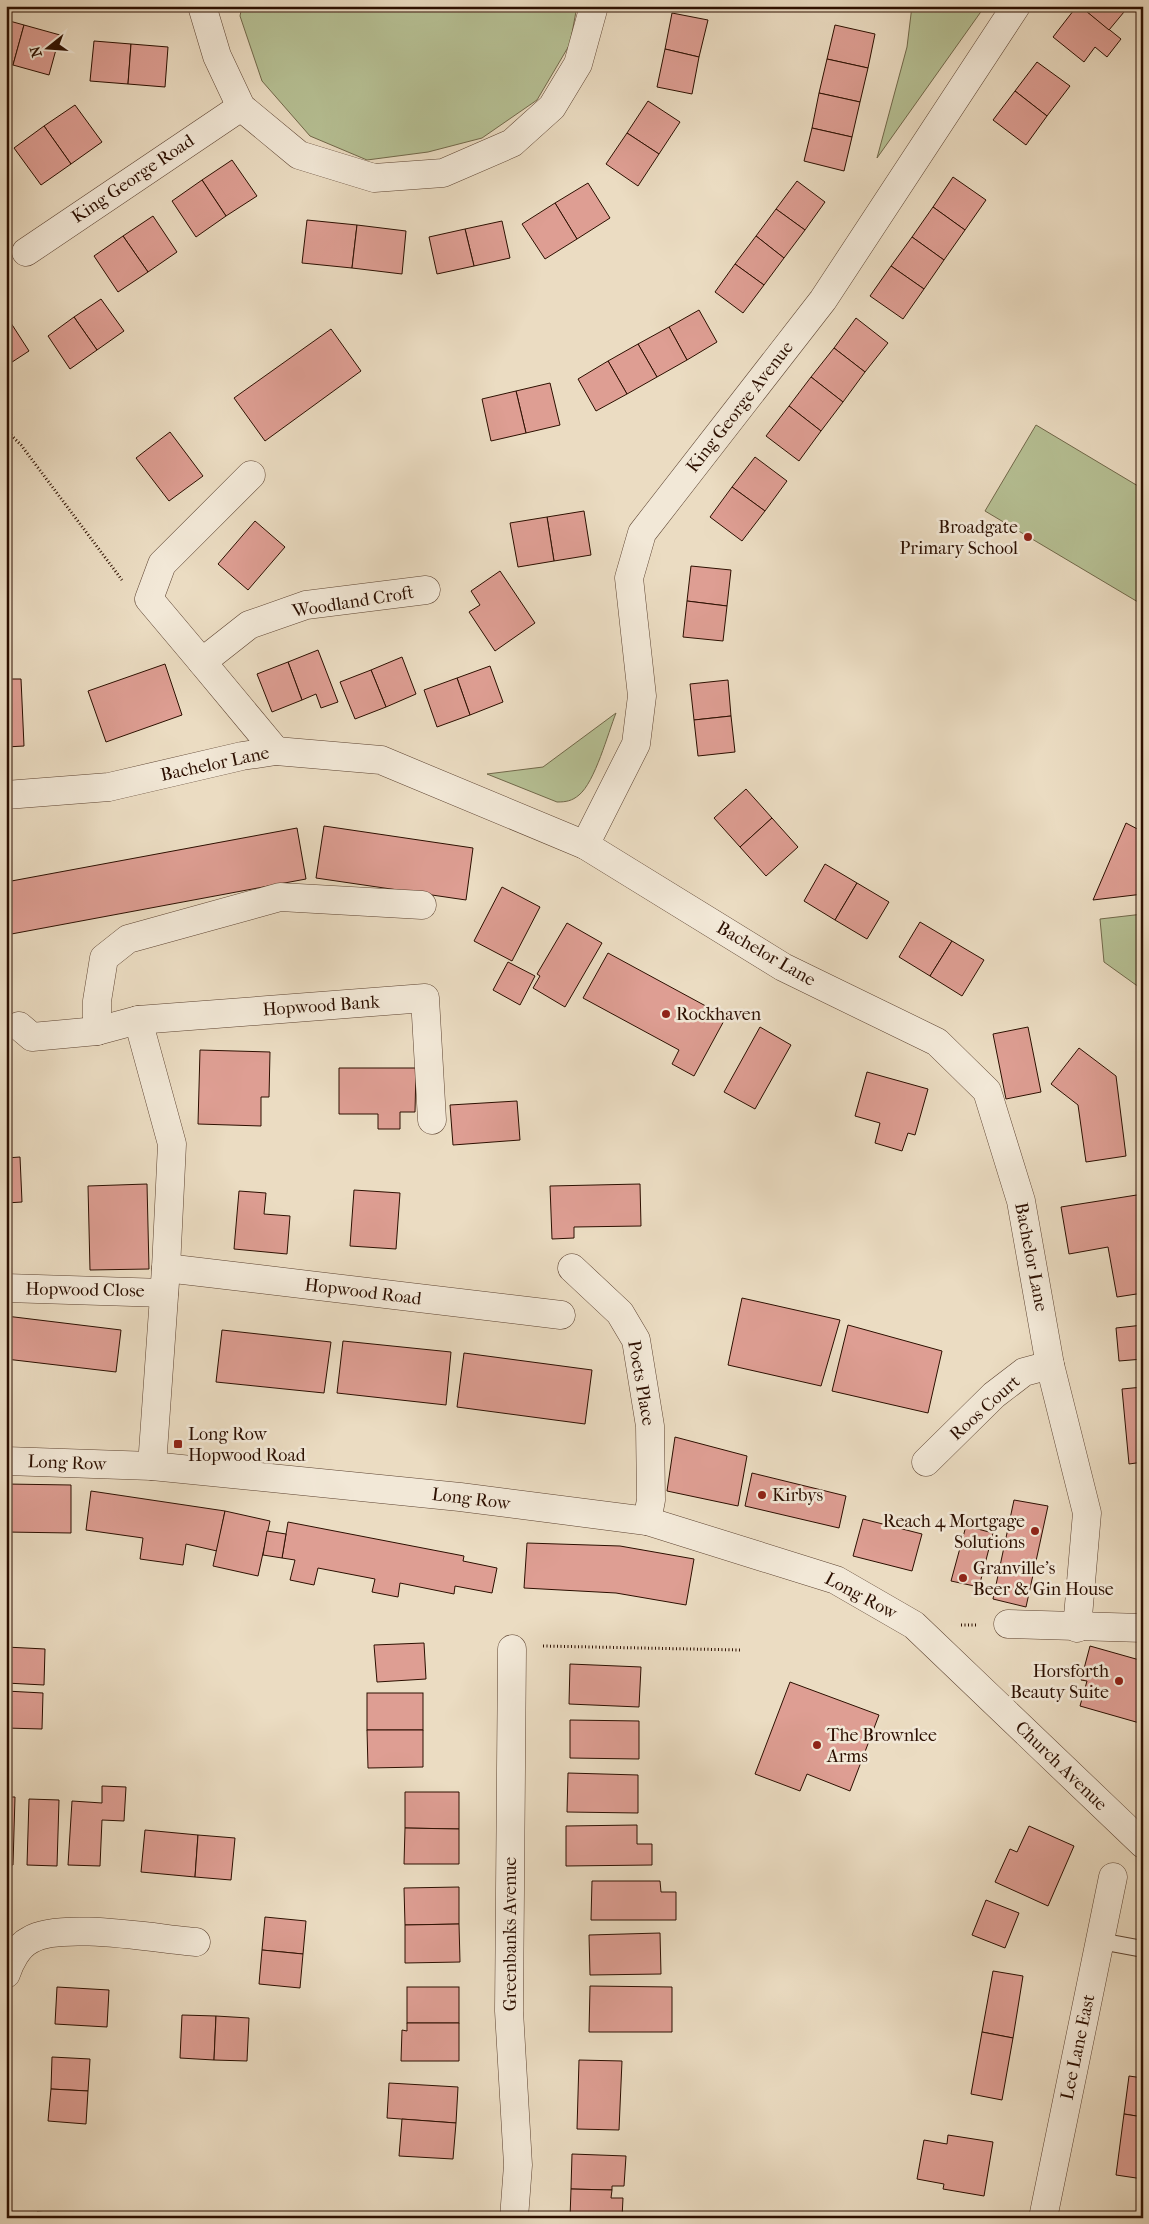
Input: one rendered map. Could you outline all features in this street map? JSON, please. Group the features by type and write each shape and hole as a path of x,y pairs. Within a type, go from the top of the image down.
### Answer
{"street":[{"path":"202,6 218,56 241,107 299,155 374,178 443,174 512,143 552,107 578,64 594,6"},
{"name":"King George Avenue","path":"585,845 636,744 642,696 629,578 642,533 823,300 1016,6"},
{"name":"King George Road","path":"26,252 241,107"},
{"path":"250,474 162,564 149,599 276,751"},
{"name":"Woodland Croft","path":"202,662 249,625 306,606 426,590"},
{"name":"Bachelor Lane","path":"6,795 109,787 242,756 276,751 381,760 585,845 783,967 937,1042 987,1091 1021,1201 1050,1365 1087,1513 1077,1628"},
{"path":"97,1031 97,1001 104,958 128,939 280,897 422,904"},
{"name":"Hopwood Bank","path":"13,1028 32,1037 97,1031 138,1020 425,998 432,1120"},
{"path":"138,1020 172,1144 152,1466"},
{"name":"Poets Place","path":"572,1268 620,1313 636,1340 650,1426 651,1500 647,1521"},
{"name":"Hopwood Close","path":"6,1288 165,1280"},
{"name":"Hopwood Road","path":"165,1280 561,1315"},
{"name":"Roos Court","path":"926,1462 994,1395 1024,1372 1050,1365"},
{"name":"Long Row","path":"6,1461 152,1466 460,1497 647,1521 836,1580 914,1626"},
{"path":"1008,1624 1077,1628 1143,1628"},
{"name":"Church Avenue","path":"914,1626 1143,1844"},
{"name":"Greenbanks Avenue","path":"512,1650 509,2011 518,2165 514,2218"},
{"name":"Lee Lane East","path":"1043,2218 1113,1877"},
{"path":"6,1974 10,1961 29,1940 56,1931 89,1931 196,1942"}],"lane":[{"path":"1100,1941 1143,1949"}],"path":[{"path":"6,430 21,445"},
{"path":"545,1646 740,1650"}],"green space":[{"path":"242,6 577,6 570,44 537,100 482,138 428,152 367,160 310,136 262,81 240,16"},
{"path":"912,6 985,6 877,158 907,47"},
{"path":"1036,425 1143,489 1143,605 985,511"},
{"path":"616,713 596,769 585,789 571,800 557,802 487,774 543,767"},
{"path":"1143,914 1143,990 1104,962 1100,919"}],"building":[{"path":"1077,6 1080,6 1121,39 1107,57 1095,47 1084,62 1053,37"},
{"path":"1080,6 1129,6 1109,30"},
{"path":"672,13 708,20 699,57 665,49"},
{"path":"6,20 24,25 13,65 6,63"},
{"path":"24,25 60,35 49,75 13,65"},
{"path":"835,25 875,34 868,68 827,59"},
{"path":"94,41 131,44 128,84 90,81"},
{"path":"131,44 168,47 165,87 128,84"},
{"path":"665,49 699,57 692,94 657,87"},
{"path":"827,59 868,68 860,102 819,93"},
{"path":"1037,62 1070,86 1047,116 1015,91"},
{"path":"1015,91 1047,116 1026,145 993,120"},
{"path":"819,93 860,102 852,137 812,128"},
{"path":"648,101 680,122 659,154 627,133"},
{"path":"75,105 102,142 71,164 44,126"},
{"path":"44,126 71,164 41,185 14,148"},
{"path":"812,128 852,137 844,171 804,161"},
{"path":"627,133 659,154 638,186 606,164"},
{"path":"232,160 257,196 226,216 202,180"},
{"path":"953,177 986,200 965,230 933,207"},
{"path":"202,180 226,216 196,237 172,201"},
{"path":"797,181 825,202 805,230 776,209"},
{"path":"588,183 610,218 577,239 555,203"},
{"path":"555,203 577,239 545,259 522,224"},
{"path":"933,207 965,230 944,260 912,237"},
{"path":"776,209 805,230 784,258 756,236"},
{"path":"153,216 177,252 148,272 123,236"},
{"path":"307,220 357,225 352,268 302,263"},
{"path":"502,221 510,258 474,266 465,229"},
{"path":"357,225 406,231 402,274 352,268"},
{"path":"465,229 474,266 437,274 429,237"},
{"path":"123,236 148,272 118,292 94,256"},
{"path":"756,236 784,258 764,285 735,264"},
{"path":"912,237 944,260 924,289 891,266"},
{"path":"735,264 764,285 743,313 715,292"},
{"path":"891,266 924,289 903,319 870,296"},
{"path":"101,299 124,331 97,350 74,317"},
{"path":"699,310 717,342 687,360 669,327"},
{"path":"74,317 97,350 70,369 48,336"},
{"path":"856,318 888,343 865,372 834,348"},
{"path":"9,320 29,351 6,366 6,322"},
{"path":"669,327 687,360 657,377 638,344"},
{"path":"331,329 361,371 265,441 234,398"},
{"path":"638,344 657,377 627,394 608,361"},
{"path":"834,348 865,372 843,402 811,377"},
{"path":"608,361 627,394 596,411 578,379"},
{"path":"811,377 843,402 821,431 789,406"},
{"path":"550,383 560,425 526,433 516,391"},
{"path":"516,391 526,433 491,441 482,399"},
{"path":"789,406 821,431 799,461 766,436"},
{"path":"170,432 203,476 169,501 136,458"},
{"path":"755,457 787,481 765,511 732,487"},
{"path":"732,487 765,511 742,541 710,517"},
{"path":"584,511 591,555 554,561 547,517"},
{"path":"547,517 554,561 518,567 510,523"},
{"path":"255,521 285,547 248,590 218,564"},
{"path":"691,566 731,570 727,606 687,601"},
{"path":"500,571 535,623 495,651 469,612 480,605 471,591"},
{"path":"687,601 727,606 723,641 683,637"},
{"path":"318,650 338,702 321,708 316,694 302,700 288,662"},
{"path":"402,657 416,694 386,707 371,670"},
{"path":"288,662 302,700 272,712 257,674"},
{"path":"165,664 182,715 106,742 88,691"},
{"path":"490,666 503,702 470,715 457,678"},
{"path":"371,670 386,707 355,719 340,682"},
{"path":"457,678 470,715 437,727 424,690"},
{"path":"6,679 21,679 24,746 6,747"},
{"path":"728,680 731,716 694,720 690,684"},
{"path":"731,716 735,752 698,756 694,720"},
{"path":"746,789 772,818 740,847 714,818"},
{"path":"772,818 798,847 766,876 740,847"},
{"path":"1126,823 1143,832 1143,894 1093,900"},
{"path":"324,826 473,848 466,900 316,878"},
{"path":"297,828 306,879 6,935 6,882"},
{"path":"825,864 857,883 835,920 804,901"},
{"path":"857,883 889,902 867,939 835,920"},
{"path":"502,887 540,907 512,961 474,941"},
{"path":"920,922 952,941 930,976 899,957"},
{"path":"567,923 602,943 565,1007 533,988 540,976 537,974"},
{"path":"952,941 984,960 962,996 930,976"},
{"name":"Rockhaven","path":"608,953 726,1017 694,1076 672,1064 679,1050 583,998"},
{"path":"508,962 535,976 520,1005 493,990"},
{"path":"760,1027 791,1045 755,1109 724,1092"},
{"path":"1028,1027 1041,1092 1006,1099 993,1034"},
{"path":"1079,1048 1116,1076 1126,1156 1086,1162 1078,1105 1051,1084"},
{"path":"200,1050 270,1052 269,1097 261,1097 261,1126 198,1124"},
{"path":"339,1068 416,1068 415,1112 400,1112 400,1129 378,1129 378,1114 339,1114"},
{"path":"867,1072 928,1089 915,1135 908,1133 902,1151 875,1143 880,1123 855,1116"},
{"path":"517,1101 520,1140 453,1145 450,1105"},
{"path":"20,1157 22,1202 6,1203 6,1158"},
{"path":"147,1184 149,1269 90,1270 88,1186"},
{"path":"640,1184 641,1226 574,1227 574,1238 552,1239 550,1186"},
{"path":"354,1190 400,1193 396,1249 350,1246"},
{"path":"239,1191 266,1193 264,1214 290,1216 287,1254 234,1249"},
{"path":"1143,1194 1143,1293 1117,1297 1108,1247 1069,1254 1061,1207"},
{"path":"742,1298 840,1320 821,1386 728,1365"},
{"path":"6,1316 121,1330 116,1372 6,1359"},
{"path":"848,1325 942,1351 928,1413 832,1391"},
{"path":"1143,1325 1143,1359 1119,1361 1116,1328"},
{"path":"222,1330 331,1342 324,1393 216,1382"},
{"path":"343,1341 451,1352 446,1405 337,1393"},
{"path":"464,1353 592,1370 585,1424 457,1407"},
{"path":"1143,1387 1143,1462 1129,1464 1122,1389"},
{"path":"675,1437 747,1456 738,1506 667,1491"},
{"path":"752,1473 846,1496 839,1528 745,1506"},
{"path":"6,1484 71,1485 71,1533 6,1532"},
{"path":"91,1491 225,1511 217,1551 186,1544 183,1565 140,1559 143,1538 86,1530"},
{"path":"1014,1500 1048,1506 1026,1607 993,1599"},
{"path":"225,1511 270,1521 258,1576 213,1566"},
{"path":"863,1519 922,1534 912,1571 853,1556"},
{"path":"288,1522 464,1556 463,1561 497,1568 492,1593 455,1586 454,1594 400,1583 398,1597 372,1592 375,1579 318,1568 314,1585 290,1580 295,1560 282,1558"},
{"path":"966,1526 993,1533 979,1587 951,1581"},
{"path":"267,1531 286,1534 282,1558 263,1555"},
{"path":"527,1543 620,1546 694,1559 686,1605 616,1593 524,1588"},
{"path":"424,1643 426,1679 377,1682 374,1645"},
{"path":"1090,1646 1143,1661 1143,1724 1080,1706 1087,1681 1081,1680"},
{"path":"6,1647 45,1649 44,1685 6,1683"},
{"path":"570,1664 641,1667 639,1707 569,1704"},
{"name":"The Brownlee Arms","path":"790,1682 879,1715 850,1791 807,1774 800,1791 755,1774"},
{"path":"6,1691 43,1693 42,1729 6,1728"},
{"path":"367,1693 423,1693 423,1730 367,1730"},
{"path":"570,1720 639,1721 639,1759 570,1758"},
{"path":"367,1730 423,1730 423,1767 368,1768"},
{"path":"568,1773 638,1775 638,1813 567,1812"},
{"path":"102,1786 126,1787 124,1821 102,1820 100,1866 68,1865 72,1801 102,1803"},
{"path":"405,1792 459,1792 459,1829 405,1828"},
{"path":"6,1797 15,1797 13,1865 6,1865"},
{"path":"29,1799 59,1800 57,1866 27,1865"},
{"path":"637,1825 637,1844 652,1844 652,1865 566,1866 566,1826"},
{"path":"1029,1826 1074,1846 1048,1906 995,1882 1010,1849 1017,1852"},
{"path":"405,1828 459,1829 459,1864 404,1864"},
{"path":"145,1830 198,1835 195,1877 141,1872"},
{"path":"198,1835 235,1838 231,1880 195,1877"},
{"path":"592,1881 660,1881 661,1892 676,1892 676,1920 591,1920"},
{"path":"459,1887 459,1924 405,1925 404,1888"},
{"path":"986,1900 1019,1913 1005,1948 972,1935"},
{"path":"265,1917 306,1921 303,1954 262,1950"},
{"path":"459,1924 460,1962 405,1963 405,1925"},
{"path":"660,1933 661,1974 590,1975 589,1935"},
{"path":"262,1950 303,1954 300,1988 259,1984"},
{"path":"993,1971 1023,1976 1013,2038 982,2032"},
{"path":"590,1986 672,1987 672,2032 589,2032"},
{"path":"57,1987 109,1990 107,2027 55,2024"},
{"path":"407,1987 459,1987 459,2023 407,2023"},
{"path":"182,2015 216,2016 214,2060 180,2058"},
{"path":"216,2016 249,2018 247,2061 214,2060"},
{"path":"407,2023 459,2023 459,2061 401,2061 402,2030 407,2031"},
{"path":"982,2032 1013,2038 1002,2100 971,2094"},
{"path":"52,2057 90,2059 88,2091 51,2089"},
{"path":"579,2060 622,2061 619,2130 577,2129"},
{"path":"1129,2076 1143,2078 1143,2117 1124,2114"},
{"path":"389,2083 458,2087 456,2123 387,2118"},
{"path":"51,2089 88,2091 86,2124 48,2121"},
{"path":"1124,2114 1143,2117 1143,2179 1116,2175"},
{"path":"402,2119 456,2123 453,2159 399,2156"},
{"path":"948,2135 993,2142 984,2196 943,2189 944,2184 917,2179 924,2140 947,2144"},
{"path":"572,2154 626,2156 624,2186 612,2186 612,2190 571,2189"},
{"path":"571,2189 612,2190 611,2198 623,2198 622,2218 570,2218"},
{"path":"37,2212 75,2215 75,2218 37,2218"},
{"path":"96,2214 134,2217 134,2218 96,2218"}],"place":[{"name":"Broadgate Primary School","path":"1028,537"},
{"name":"Rockhaven","path":"666,1014"},
{"name":"Long Row Hopwood Road","path":"178,1444"},
{"name":"Kirbys","path":"762,1495"},
{"name":"Reach 4 Mortgage Solutions","path":"1035,1531"},
{"name":"Granville's Beer & Gin House","path":"963,1578"},
{"name":"Horsforth Beauty Suite","path":"1119,1681"},
{"name":"The Brownlee Arms","path":"817,1745"}]}
